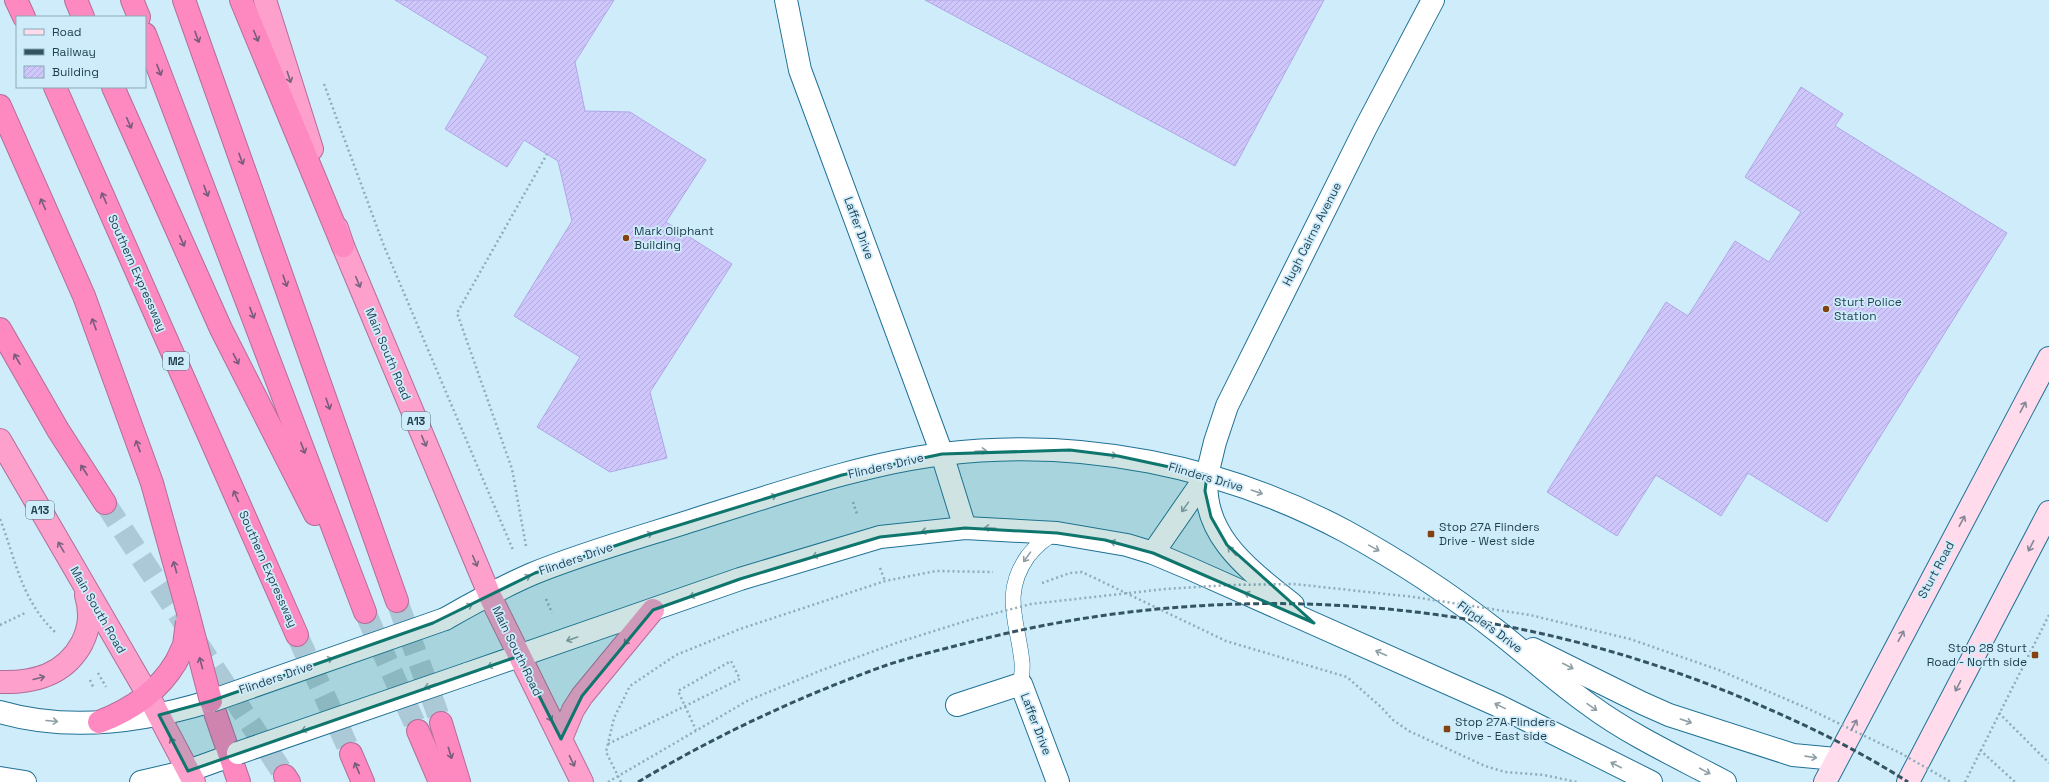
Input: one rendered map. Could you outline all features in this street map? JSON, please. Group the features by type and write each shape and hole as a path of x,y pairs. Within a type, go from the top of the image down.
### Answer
{"highway":[{"path":"16,0 24,16"},
{"path":"76,0 83,16"},
{"path":"132,0 139,16"},
{"path":"184,0 397,601"},
{"path":"241,0 343,246"},
{"name":"Main South Road","path":"265,0 343,246 490,596 582,782"},
{"path":"113,88 221,329 365,612 146,37"},
{"name":"Southern Expressway","path":"55,88 297,635"},
{"path":"0,106 84,296 152,483 186,605 207,702 233,755 239,782"},
{"path":"0,329 58,430 105,503"},
{"name":"Main South Road","path":"0,440 148,695 191,777"},
{"path":"0,682 24,681 51,675 66,665 77,652 85,636 90,617 88,603 80,580"},
{"path":"99,722 119,714 148,695 165,679 176,662 186,636 186,605"},
{"path":"561,739 573,710 582,696 653,610"},
{"path":"441,723 460,782"},
{"path":"418,731 440,782"},
{"path":"351,754 363,782"}],"main road":[{"name":"Sturt Road","path":"1824,782 2049,358"},
{"path":"1908,782 2049,512"}],"street":[{"name":"Laffer Drive","path":"786,0 800,70 942,454 966,528"},
{"name":"Hugh Cairns Avenue","path":"1207,475 1215,442 1227,406 1362,134 1433,0"},
{"name":"Flinders Drive","path":"0,712 38,720 64,722 99,722 159,715 207,702 445,619 535,573 677,525 842,475 942,454 981,451 1070,450 1118,456 1207,475 1261,494 1308,513 1343,530 1432,584 1496,630 1574,693 1617,724 1725,782"},
{"path":"1153,553 1207,475"},
{"path":"1207,475 1205,491 1211,518 1217,531 1227,546 1247,566 1314,623"},
{"path":"140,782 191,777 233,755 740,579 856,543 880,537 966,528 1057,533 1105,540 1153,553 1499,706 1651,782"},
{"path":"1496,630 1669,715 1793,755 1836,759"},
{"name":"Laffer Drive","path":"957,705 1021,684 1058,782"},
{"path":"0,778 25,782"}],"lane":[{"path":"1021,684 1022,663 1012,602 1013,585 1019,570 1031,552 1040,542 1057,533"}],"path":[{"path":"324,83 384,246 515,552"},
{"path":"527,549 512,469 457,313 547,154"},
{"path":"0,519 22,584 44,621 54,630"},
{"path":"621,782 606,752 614,718 630,686 676,655 754,624 885,581 936,571 987,571 1045,583 1070,573 1082,572 1226,641 1347,677 1382,707 1393,720 1409,731 1479,764 1505,772 1544,775 1577,782"},
{"path":"608,782 747,701 822,670 900,642 969,620 1032,604 1165,589 1230,585 1294,584 1414,597 1523,614 1581,626 1630,639 1719,670 1811,710 1902,754 1951,782"},
{"path":"0,625 25,613"},
{"path":"1965,782 2049,615"},
{"path":"608,744 682,708 688,704 740,679 731,661 678,691 684,704 687,711 696,730"},
{"path":"96,671 107,689"},
{"path":"1999,713 2049,763"},
{"path":"1980,750 2015,782"}],"highlighted area":[{"path":"1070,450 1118,456 1207,475 1205,491 1211,517 1227,545 1314,623 1153,553 1105,540 1057,533 965,528 880,537 740,579 653,610 582,696 561,739 519,656 188,771 159,715 211,701 433,623 535,573 647,535 842,475 942,454"}],"building":[{"name":"Mark Oliphant Building","path":"395,0 614,0 575,62 585,111 630,112 706,160 666,222 732,264 650,392 667,458 610,472 537,427 580,357 514,316 572,221 558,161 524,140 507,167 445,129 488,57"},
{"path":"925,0 1324,0 1235,166"},
{"name":"Sturt Police Station","path":"1801,87 1843,114 1835,126 2007,233 1827,522 1748,473 1721,516 1656,475 1617,536 1547,492 1666,302 1688,316 1735,241 1769,262 1801,212 1745,177"}],"tunnel":[{"path":"105,503 285,776"},
{"path":"397,601 441,723"},
{"path":"365,612 418,731"},
{"path":"297,635 351,754"}],"railway":[{"path":"638,782 729,732 791,703 887,665 971,642 1065,622 1161,609 1257,604 1353,606 1449,616 1544,634 1637,659 1728,692 1797,722 1843,744 1908,782"}],"place":[{"name":"Mark Oliphant Building","path":"626,238"},
{"name":"Sturt Police Station","path":"1826,309"},
{"name":"Stop 27A Flinders Drive - West side","path":"1431,534"},
{"name":"Stop 28 Sturt Road - North side","path":"2035,655"},
{"name":"Stop 27A Flinders Drive - East side","path":"1447,729"}]}
